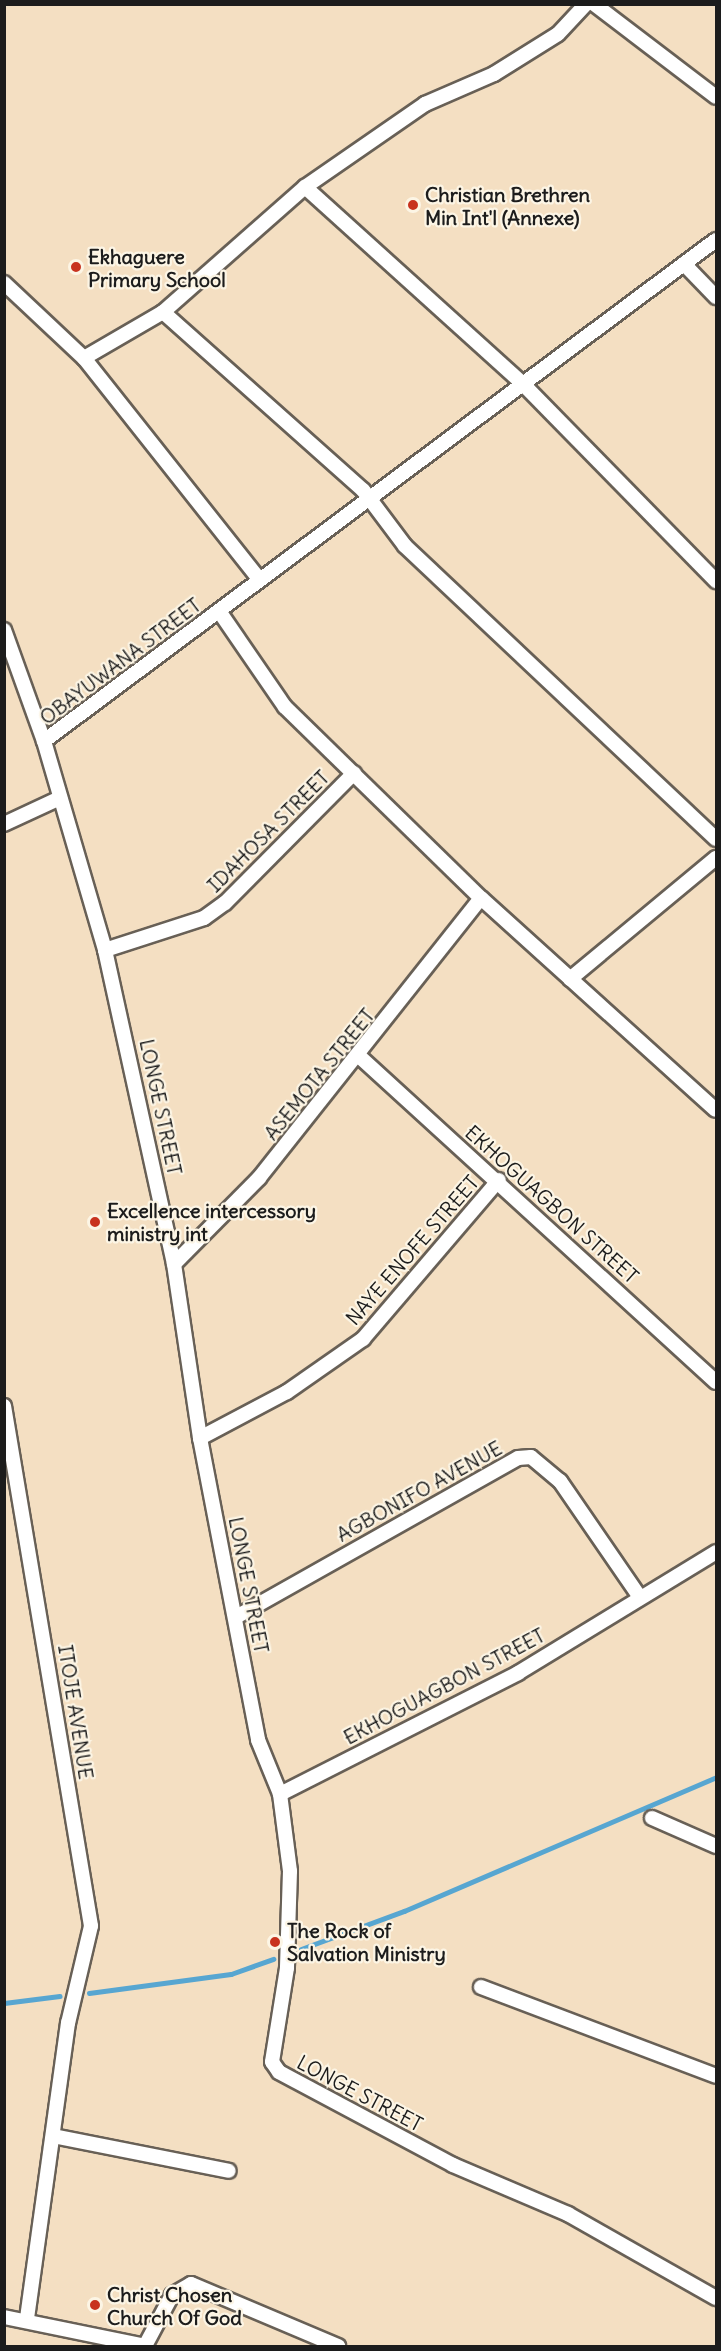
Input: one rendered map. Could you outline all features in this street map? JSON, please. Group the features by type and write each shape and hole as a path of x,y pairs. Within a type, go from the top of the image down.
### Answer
{"street":[{"path":"84,358 163,312 306,187 425,104 494,74 558,34 586,4"},
{"path":"594,4 717,98"},
{"path":"306,187 523,384 717,581"},
{"name":"OBAYUWANA STREET","path":"44,741 717,240"},
{"path":"684,264 717,297"},
{"path":"4,283 84,358 260,580"},
{"path":"163,312 363,490 368,500 405,546 717,839"},
{"path":"219,611 285,707 481,898 717,1110"},
{"name":"LONGE STREET","path":"4,630 44,741 105,950 174,1264 200,1438 258,1740 280,1794 290,1871 287,1968 271,2052 279,2073 453,2165 568,2214 717,2298"},
{"name":"IDAHOSA STREET","path":"105,950 204,918 225,903 354,773"},
{"path":"4,824 60,798"},
{"path":"570,979 717,858"},
{"name":"ASEMOTA STREET","path":"174,1264 259,1178 360,1057 481,898"},
{"name":"EKHOGUAGBON STREET","path":"360,1057 499,1180 717,1382"},
{"name":"NAYE ENOFE STREET","path":"200,1438 287,1392 363,1339 499,1180"},
{"name":"ITOJE AVENUE","path":"4,1406 9,1453 91,1926 68,2023 27,2320"},
{"name":"AGBONIFO AVENUE","path":"236,1617 518,1458 531,1457 560,1481 639,1596"},
{"name":"EKHOGUAGBON STREET","path":"280,1794 518,1673 639,1596 717,1552"},
{"path":"652,1818 717,1846"},
{"path":"481,1987 717,2076"},
{"path":"53,2136 229,2171"},
{"path":"4,2317 145,2346 172,2295 191,2284 338,2346"}],"waterway":[{"path":"301,1949 404,1911 716,1777"},
{"path":"89,1993 231,1974 273,1959"},
{"path":"4,2003 60,1996"}],"place":[{"name":"Christian Brethren Min Int'l (Annexe)","path":"413,205"},
{"name":"Ekhaguere Primary School","path":"76,267"},
{"name":"Excellence intercessory ministry int","path":"95,1222"},
{"name":"The Rock of Salvation Ministry","path":"275,1942"},
{"name":"Christ Chosen Church Of God","path":"95,2305"}]}
